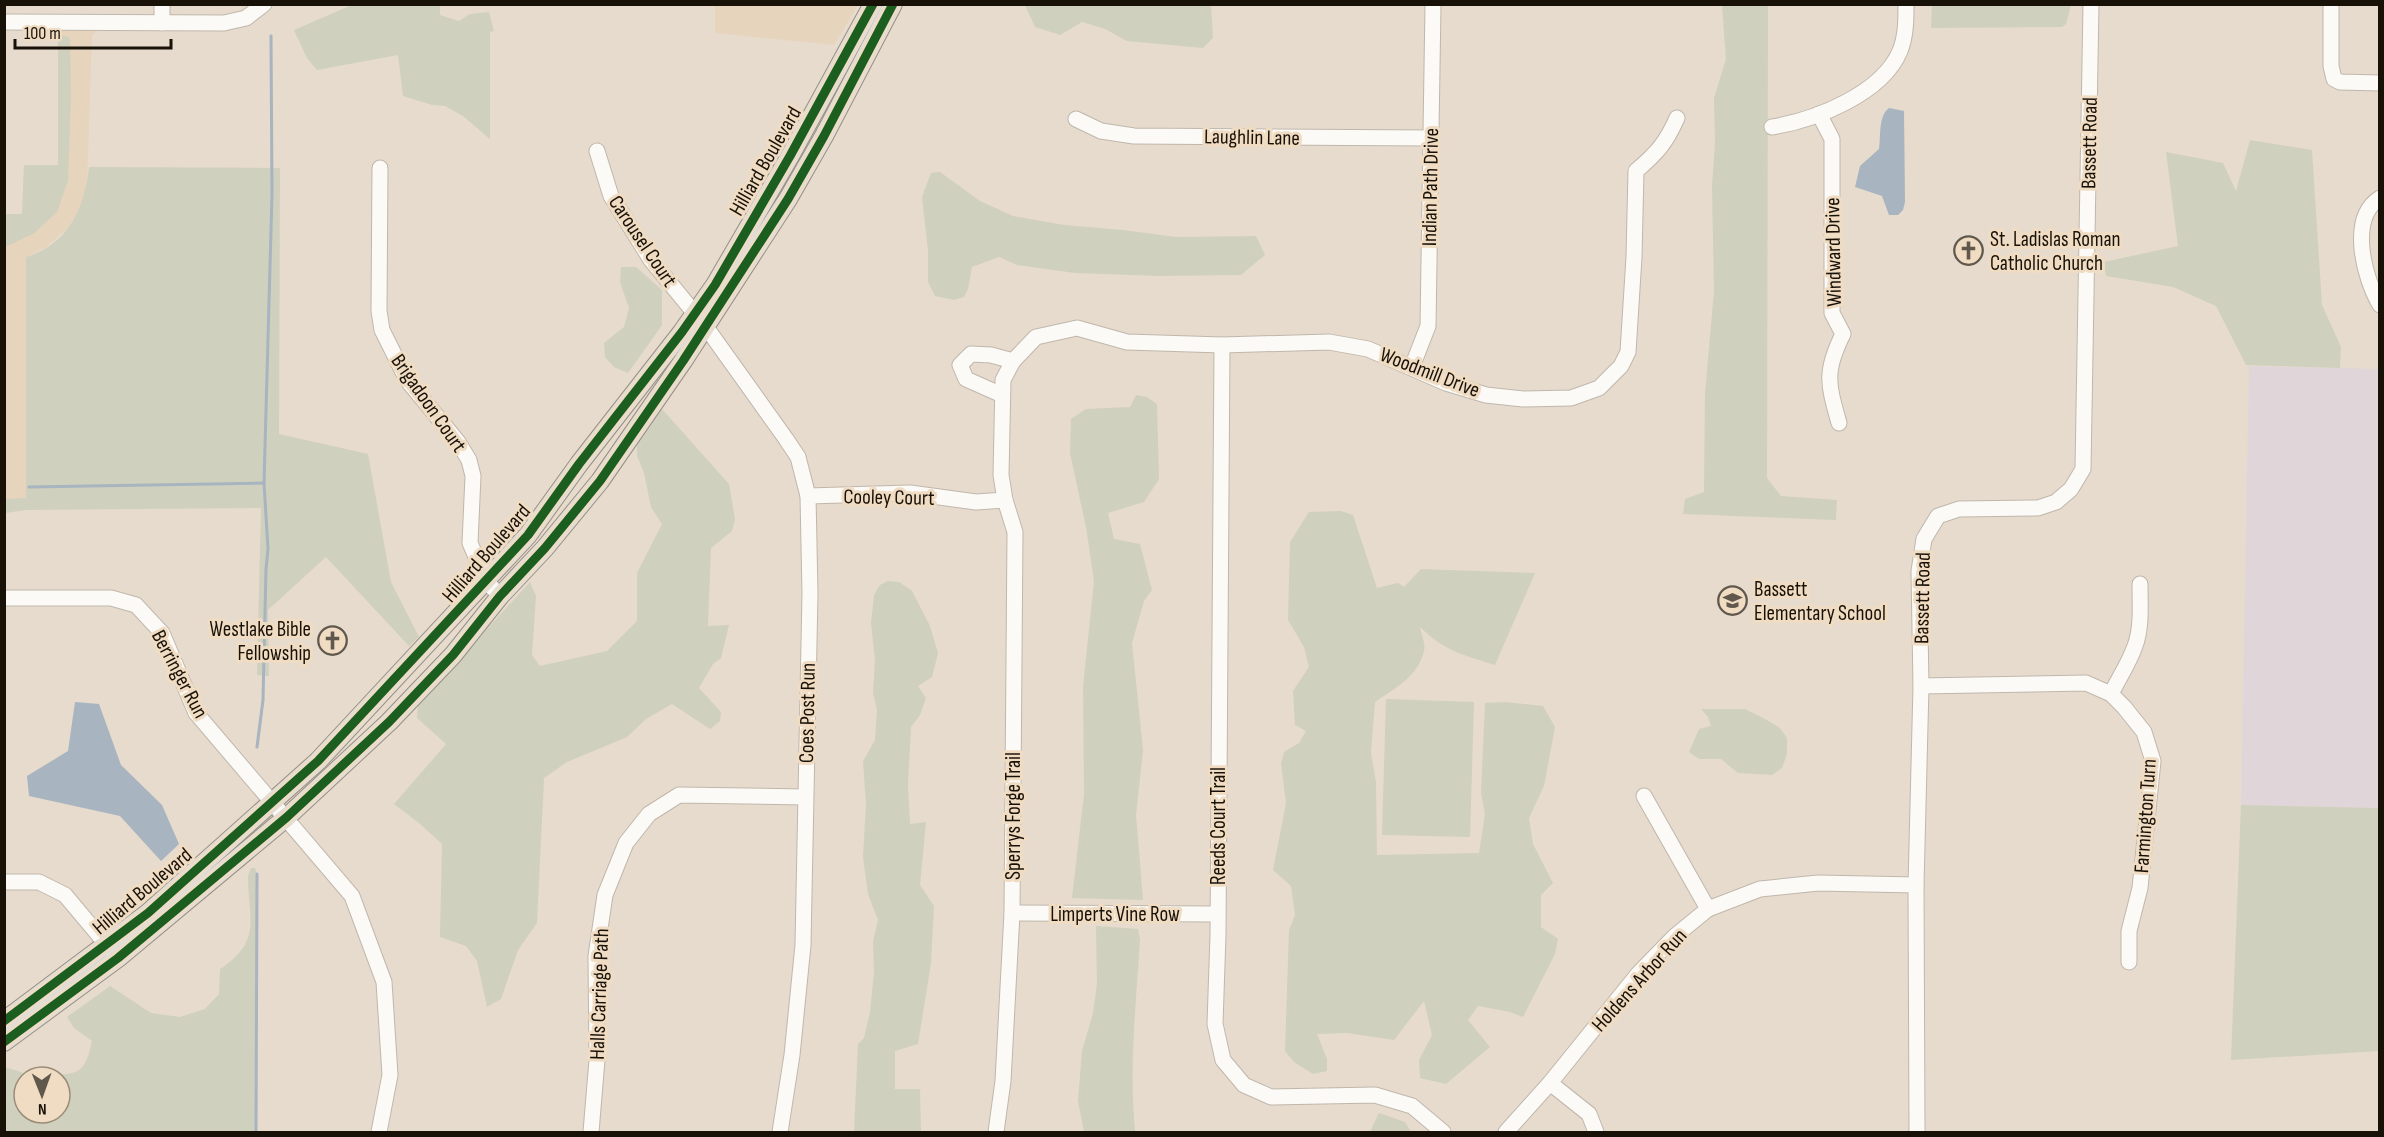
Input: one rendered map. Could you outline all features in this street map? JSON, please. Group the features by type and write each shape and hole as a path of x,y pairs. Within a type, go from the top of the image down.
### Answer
{"main road":[{"name":"Hilliard Boulevard","path":"4,1021 112,951 148,913 318,761 528,536 579,464 702,321 715,285 790,156 873,4"},
{"name":"Hilliard Boulevard","path":"4,1042 112,951 287,817 388,722 453,655 500,596 545,548 600,481 818,146 893,4"}],"street":[{"path":"162,4 162,23"},
{"path":"4,22 236,22 256,13 264,4"},
{"name":"Indian Path Drive","path":"1412,367 1428,326 1433,4"},
{"path":"1772,127 1793,124 1819,114 1861,93 1887,72 1900,50 1906,28 1906,4"},
{"name":"Bassett Road","path":"1917,1132 1916,885 1921,686 1919,571 1924,539 1938,516 1959,509 2038,508 2056,502 2071,489 2083,469 2091,4"},
{"path":"2331,4 2331,66 2334,79 2340,82 2379,83"},
{"name":"Windward Drive","path":"1819,114 1832,140 1832,313 1843,334 1833,355 1828,386 1839,423"},
{"name":"Woodmill Drive","path":"1013,361 1036,337 1077,328 1127,342 1222,345 1329,342 1368,349 1446,383 1486,395 1523,399 1571,398 1599,388 1621,366 1628,352 1634,268 1636,171 1667,141 1677,118"},
{"name":"Laughlin Lane","path":"1076,119 1101,131 1134,136 1431,138"},
{"name":"Carousel Court","path":"597,151 611,196 651,260 702,321"},
{"name":"Brigadoon Court","path":"380,168 379,311 382,330 407,380 458,442 469,460 473,476 470,543 487,582 500,596"},
{"path":"2379,198 2372,203 2362,224 2366,278 2379,305"},
{"name":"Coes Post Run","path":"702,321 798,457 808,496 810,593 803,945 792,1055 780,1132"},
{"name":"Reeds Court Trail","path":"1222,345 1215,1024 1223,1060 1244,1085 1271,1097 1375,1095 1412,1106 1443,1132"},
{"path":"1002,395 966,379 960,365 971,354 991,355 1013,361"},
{"name":"Sperrys Forge Trail","path":"996,1132 1003,1081 1012,913 1015,532 1005,500 1001,475 1003,380 1013,361"},
{"name":"Cooley Court","path":"808,496 910,493 976,502 1005,500"},
{"path":"2111,694 2131,656 2139,634 2140,584"},
{"name":"Berringer Run","path":"4,598 111,598 136,605 162,633 196,712 352,896 384,982 390,1075 379,1132"},
{"name":"Farmington Turn","path":"1921,686 2086,683 2111,694 2144,732 2153,761 2140,888 2129,931 2130,962"},
{"name":"Halls Carriage Path","path":"591,1132 597,1060 596,956 605,895 626,843 649,814 679,795 805,797"},
{"path":"1644,796 1708,909"},
{"path":"4,882 39,882 65,895 112,951"},
{"name":"Holdens Arbor Run","path":"1506,1132 1550,1083 1638,974 1675,936 1708,909 1760,889 1818,883 1916,885"},
{"name":"Limperts Vine Row","path":"1012,913 1217,914"},
{"path":"1550,1083 1588,1114 1596,1132"}],"shaded area":[{"path":"715,4 858,5 834,45 715,33"},
{"path":"58,27 102,27 92,35 87,186 85,199 69,227 46,247 26,257 26,510 5,510 4,214 22,214 24,165 58,165"},
{"path":"1889,108 1904,111 1905,202 1903,210 1898,215 1889,215 1882,196 1855,187 1860,166 1879,149 1883,116"},
{"path":"2249,366 2379,369 2379,808 2241,805"},
{"path":"75,702 99,704 121,765 162,805 179,844 161,861 120,816 29,796 27,776 68,751"}],"green space":[{"path":"2071,4 2066,24 2062,27 1931,28 1932,5"},
{"path":"352,5 440,5 440,15 459,21 470,14 489,12 494,31 490,32 490,139 463,116 445,106 432,105 403,96 398,55 317,70 307,58 294,30"},
{"path":"1025,5 1211,5 1213,38 1203,48 1127,41 1105,29 1082,22 1060,35 1035,27"},
{"path":"1722,5 1768,5 1767,478 1781,496 1837,500 1836,520 1683,514 1685,499 1704,492 1705,394 1714,291 1712,186 1715,143 1714,98 1726,59"},
{"path":"58,34 70,38 71,96 68,181 57,212 33,234 5,247 5,214 22,214 24,165 58,165"},
{"path":"2250,140 2312,150 2322,305 2341,347 2340,368 2246,365 2216,306 2173,287 2106,276 2104,262 2178,246 2166,152 2223,163 2236,191"},
{"path":"89,167 280,168 279,434 368,454 391,582 419,637 409,646 326,557 268,610 269,676 257,675 261,508 26,510 5,513 5,499 26,498 26,257 53,244 72,222 83,196"},
{"path":"940,172 980,201 1013,216 1064,225 1176,237 1256,236 1265,255 1241,275 1160,276 1075,273 1017,265 999,257 972,267 968,289 964,297 954,300 935,296 928,282 928,251 922,197 931,173"},
{"path":"621,267 636,267 662,290 662,325 628,373 614,367 605,357 604,343 624,327 629,308 620,282"},
{"path":"1136,395 1147,397 1157,404 1159,479 1144,502 1108,513 1114,539 1140,544 1152,590 1144,601 1132,643 1143,750 1136,815 1143,900 1072,898 1084,794 1083,687 1094,581 1086,527 1070,453 1071,419 1086,409 1130,407"},
{"path":"662,409 729,484 735,519 732,531 711,548 708,626 729,625 721,658 713,664 699,688 721,712 720,721 710,729 672,704 646,719 627,737 567,762 544,778 537,923 518,950 501,999 487,1007 477,961 466,946 440,937 442,844 394,804 446,744 417,718 418,704 530,582 536,596 532,655 540,666 607,651 637,621 637,573 662,524 651,507 644,473 637,456 637,445"},
{"path":"1341,511 1353,515 1377,588 1398,583 1404,587 1421,569 1535,573 1495,665 1446,647 1420,627 1424,648 1417,668 1398,687 1375,702 1371,752 1376,783 1377,855 1479,853 1485,814 1481,793 1485,703 1505,702 1543,706 1555,727 1544,786 1529,818 1533,844 1553,883 1541,895 1541,927 1558,939 1555,954 1523,1017 1478,1006 1468,1020 1490,1047 1446,1084 1420,1078 1419,1060 1432,1035 1424,1001 1394,1040 1347,1033 1317,1034 1327,1059 1327,1071 1313,1074 1294,1062 1285,1051 1289,930 1295,915 1291,886 1273,870 1286,803 1281,763 1284,752 1299,743 1306,731 1295,725 1293,691 1309,667 1304,647 1288,620 1290,542 1309,512"},
{"path":"888,581 899,582 912,591 930,626 938,653 932,677 918,686 926,698 920,715 911,727 908,784 910,824 926,822 920,885 934,906 931,963 918,1044 895,1051 895,1089 920,1089 921,1132 854,1132 858,1044 864,1038 870,1012 874,972 873,942 878,920 868,894 863,857 866,804 863,761 875,740 877,710 873,693 875,660 871,623 874,595 880,585"},
{"path":"1386,699 1474,702 1470,837 1382,835"},
{"path":"1701,709 1745,709 1780,728 1787,738 1787,754 1782,768 1772,775 1738,773 1721,759 1699,759 1689,752 1699,729 1711,726 1708,717"},
{"path":"2241,805 2379,808 2379,1051 2231,1060"},
{"path":"251,868 255,868 257,874 256,1132 5,1132 5,1067 12,1069 12,1125 72,1125 72,1072 82,1068 86,1062 92,1041 74,1028 67,1017 110,986 151,1013 180,1017 205,1009 219,994 220,969 234,958 248,938 250,917 248,876"},
{"path":"1096,926 1138,929 1140,939 1134,1035 1133,1107 1135,1131 1139,1132 1084,1132 1078,1101 1082,1051 1093,1013 1097,984"},
{"path":"1379,1113 1405,1122 1411,1132 1370,1132"}],"waterway":[{"path":"257,747 263,700 268,549 264,483 272,194 271,36"},
{"path":"29,487 264,483"},
{"path":"256,1132 257,874"}],"cycle path":[{"path":"4,1021 148,913 318,761 528,535 715,285 790,156 873,4"},
{"path":"4,1042 118,958 287,817 389,722 453,655 500,596 545,548 600,481 683,361 788,199 824,136 893,4"}],"place":[{"name":"St. Ladislas Roman Catholic Church","path":"1969,251"},
{"name":"Bassett Elementary School","path":"1733,601"},
{"name":"Westlake Bible Fellowship","path":"332,641"}]}
